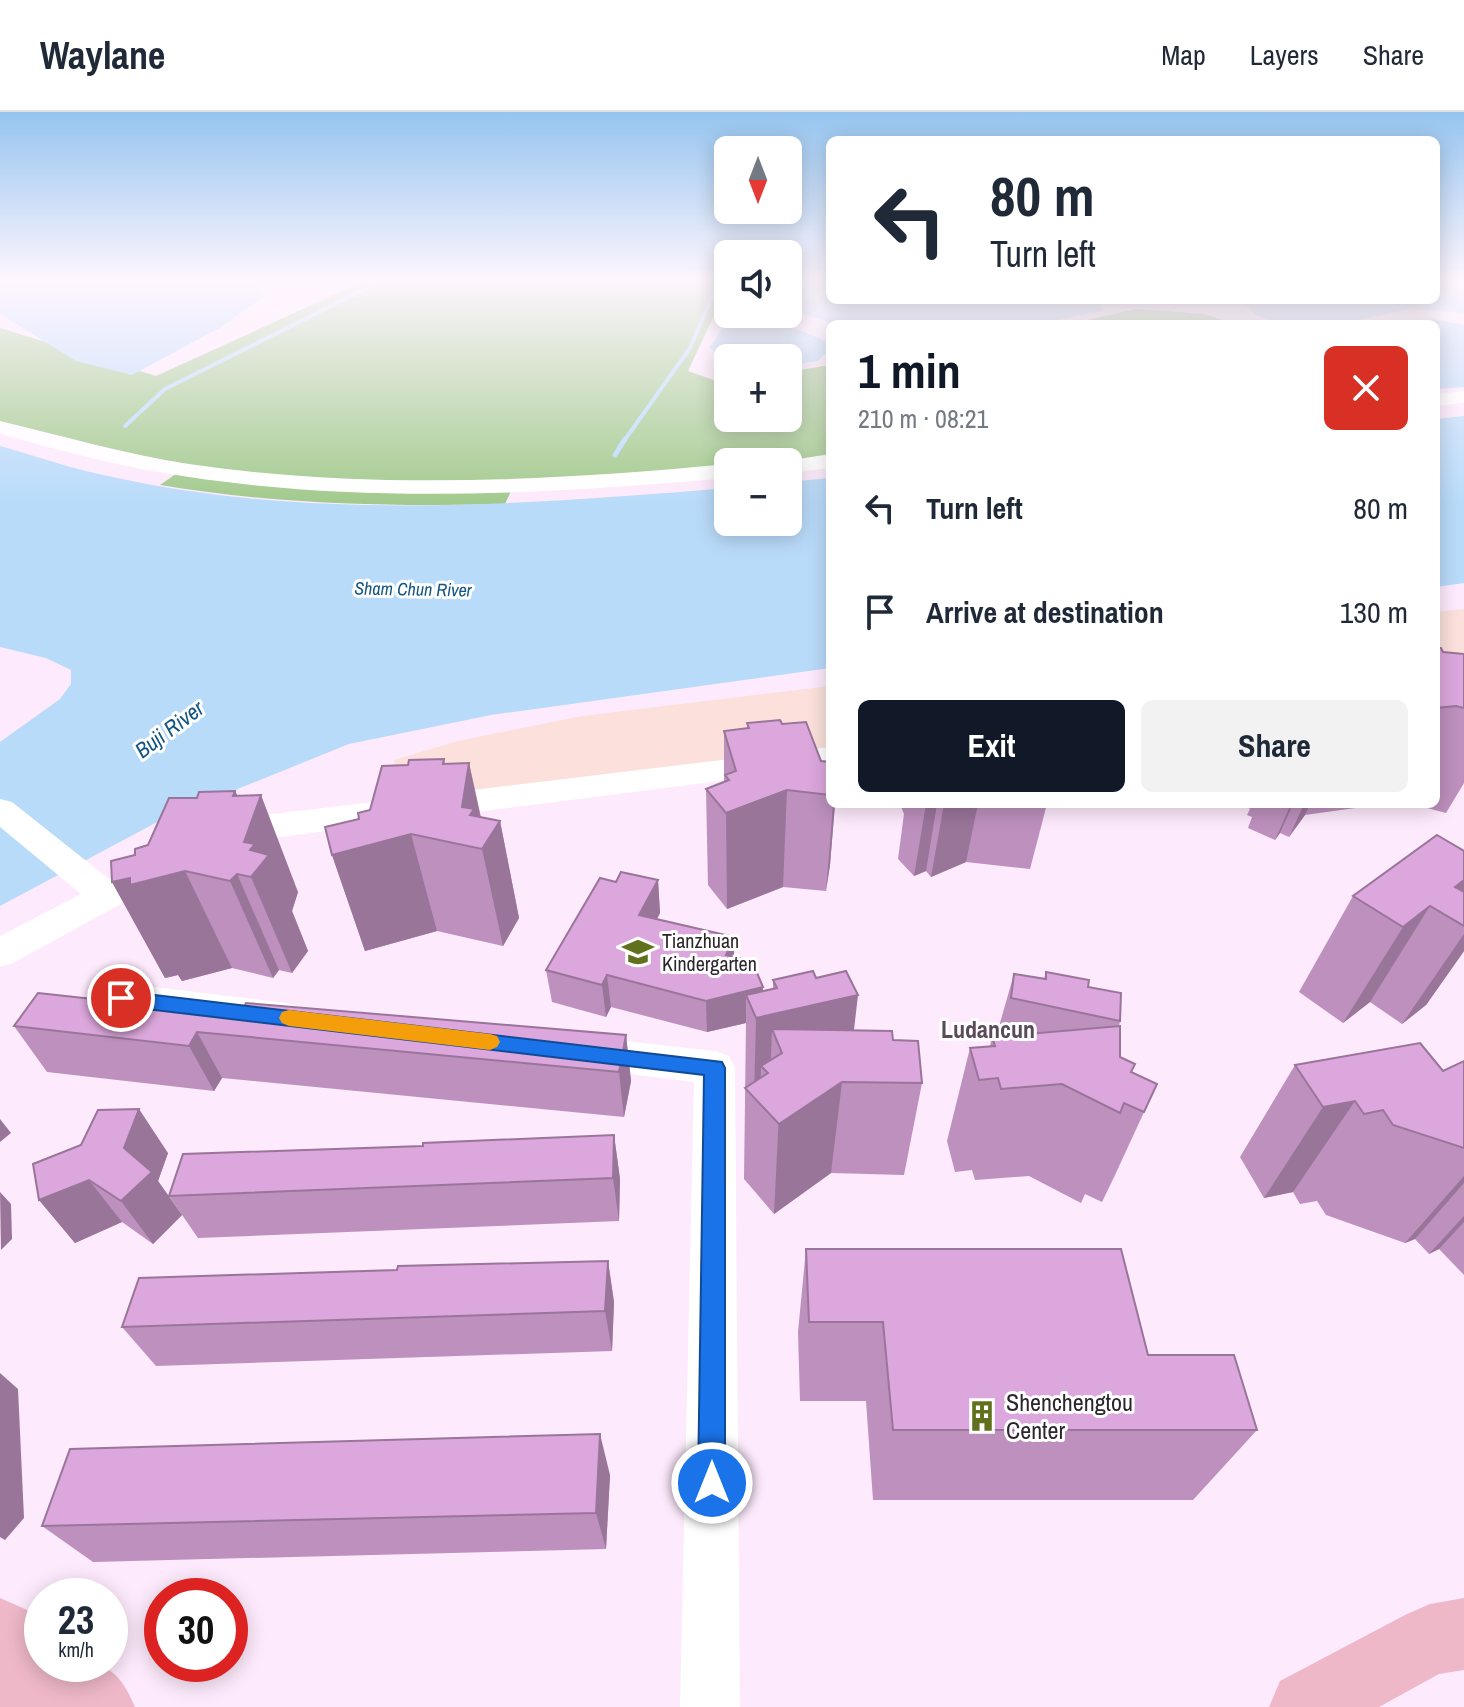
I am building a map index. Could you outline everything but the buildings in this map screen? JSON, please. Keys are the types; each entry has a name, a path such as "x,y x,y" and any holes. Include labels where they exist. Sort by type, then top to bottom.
{"main road":[{"path":"0,1634 98,1707"},
{"path":"1306,1707 1430,1640 1464,1634"},
{"path":"0,1702 6,1707"}],"street":[{"path":"1440,400 1464,397"},
{"path":"0,427 111,456 213,474 332,484 458,488 714,472"},
{"path":"802,464 826,461"},
{"path":"0,953 98,888 197,848 231,830 826,757"},
{"path":"0,810 98,888"},
{"path":"121,998 324,1022"},
{"path":"543,1048 715,1068 710,1707"}],"shaded area":[{"path":"1464,609 1464,674 1440,677 1440,612"},
{"path":"826,686 826,751 403,803 394,760 458,741 582,716"}],"green space":[{"path":"0,353 83,353 156,376 206,353 696,353 688,371 714,380 714,432 802,432 802,370 826,366 826,467 802,464 802,448 714,448 714,476 511,491 505,504 332,503 160,485 177,473 0,431"}],"water":[{"path":"64,353 172,353 132,375 76,361"},
{"path":"802,353 825,353 818,361 802,364"},
{"path":"1440,353 1464,353 1464,387 1440,389"},
{"path":"1464,416 1464,583 1440,586 1440,419"},
{"path":"0,446 87,471 177,489 255,499 333,504 491,504 714,489 714,536 802,536 802,481 826,478 826,669 491,715 349,744 161,820 0,906 0,742 60,699 71,684 71,670 46,658 0,647"}],"waterway":[{"path":"125,426 165,389 236,353"},
{"path":"624,441 686,353"},
{"path":"615,455 625,439"}],"slow traffic":[{"path":"289,1018 490,1042"}],"place":[{"name":"Tianzhuan Kindergarten","path":"638,952"},
{"name":"Shenchengtou Center","path":"982,1416"}],"district":[{"name":"Ludancun","path":"988,1029"}],"route":[{"path":"121,998 715,1068 712,1483"}],"water label":[{"name":"Sham Chun River","path":"413,589"},
{"name":"Buji River","path":"169,729"}]}
